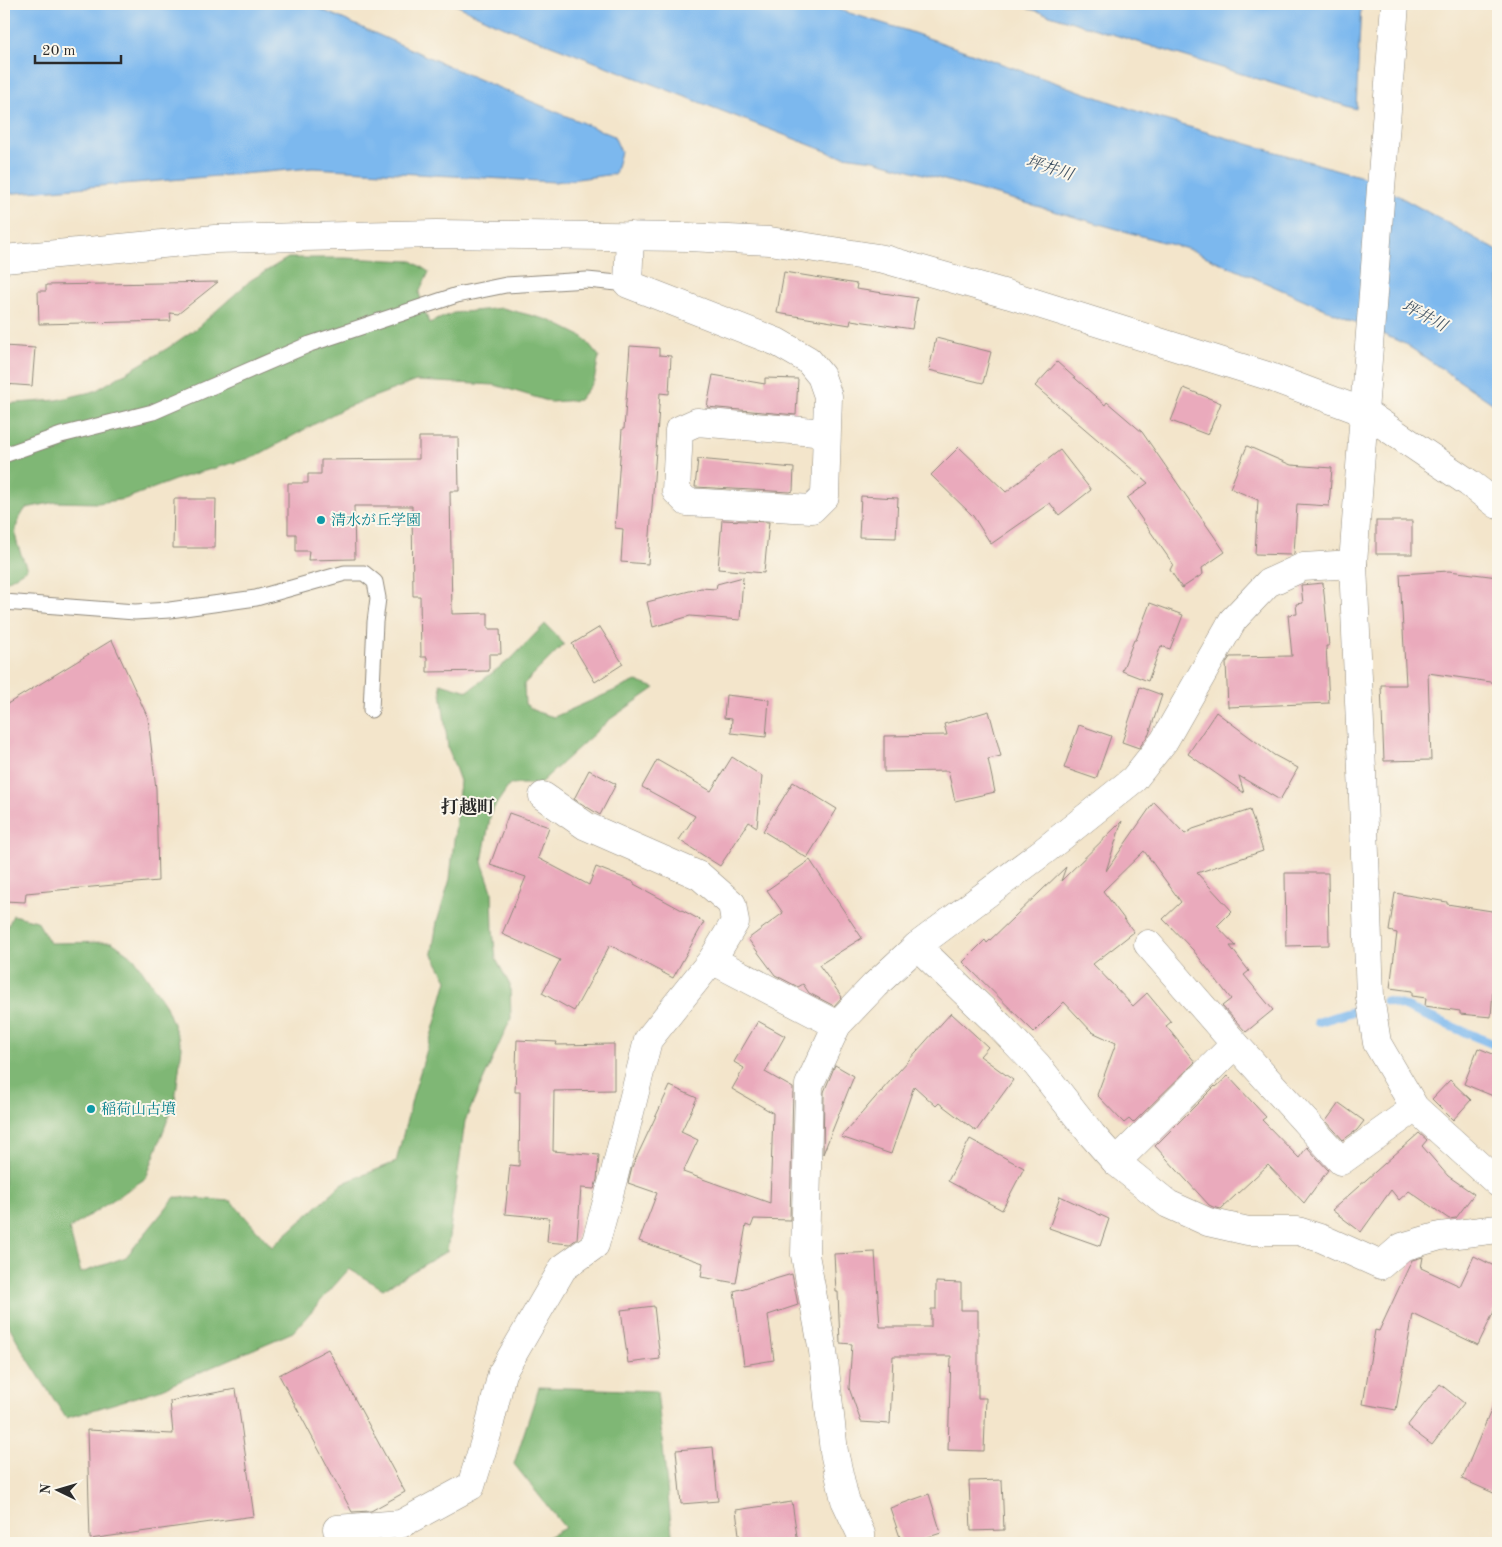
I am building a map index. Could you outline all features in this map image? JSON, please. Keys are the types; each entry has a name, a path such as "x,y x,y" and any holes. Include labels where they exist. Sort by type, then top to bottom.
{"street":[{"path":"1395,4 1353,564 1370,997 1377,1043 1415,1108 1498,1183"},
{"path":"4,259 215,239 436,234 688,237 770,241 884,258 1268,376 1364,412 1469,483 1498,505"},
{"path":"630,236 628,284 777,342 808,360 821,376 828,396 825,496 812,509 687,502 676,491 679,430 697,422 826,433"},
{"path":"861,1543 861,1534 846,1500 834,1452 824,1351 805,1255 809,1085 837,1025 916,946 1044,851 1134,778 1164,741 1233,620 1268,583 1303,567 1353,564"},
{"path":"337,1529 401,1524 470,1486 488,1431 502,1374 563,1268 595,1244 648,1040 712,960 735,922 732,904 700,876 586,826 543,796"},
{"path":"1148,944 1341,1161 1415,1108"},
{"path":"916,946 1037,1064 1092,1135 1116,1162 1168,1204 1208,1222 1248,1231 1298,1231 1323,1239 1381,1265 1402,1247 1440,1236 1498,1229"},
{"path":"712,960 837,1025"},
{"path":"1116,1162 1235,1044"}],"lane":[{"path":"4,455 61,435 153,412 310,344 457,295 515,285 587,280 628,284"},
{"path":"4,602 135,612 170,610 256,598 345,573 364,573 375,582 378,598 371,710"}],"green space":[{"path":"288,258 412,261 429,272 419,293 429,323 454,313 502,308 549,320 583,337 599,356 594,381 579,400 551,402 495,385 416,381 344,408 254,457 180,478 125,499 98,503 56,502 26,508 17,524 16,538 27,569 4,583 4,404 57,400 95,391 168,348 198,327 251,280"},
{"path":"545,624 564,644 524,684 525,704 537,712 554,717 636,681 655,688 609,720 539,784 510,784 491,812 482,862 492,891 496,959 510,985 511,1018 465,1121 447,1251 383,1289 349,1269 293,1332 159,1390 66,1418 26,1356 4,1317 4,935 13,915 37,921 50,943 112,942 134,958 165,1004 182,1047 175,1100 146,1178 69,1229 81,1273 126,1257 175,1197 231,1201 272,1247 343,1183 396,1162 414,1092 447,980 432,953 437,922 450,879 460,781 448,748 440,683 468,691 512,658"},
{"path":"539,1387 657,1391 673,1543 536,1543 565,1528 514,1464"}],"water":[{"path":"4,4 309,4 471,76 614,136 621,152 615,174 555,182 313,168 4,194"},
{"name":"坪井川","path":"454,4 820,4 908,31 1151,116 1366,178 1498,251 1498,407 1405,344 1191,250 874,160 836,155 494,23"},
{"path":"1020,4 1361,4 1356,109 1027,8"}],"building":[{"path":"784,272 857,284 856,289 917,298 912,329 851,320 850,325 777,313"},
{"path":"218,282 178,314 170,313 171,321 39,324 38,291 46,291 46,285"},
{"path":"936,338 991,352 983,383 929,370"},
{"path":"4,346 35,348 32,386 4,384"},
{"path":"630,346 659,348 659,355 671,356 669,394 660,393 648,564 621,562 623,529 615,528"},
{"path":"1057,362 1105,405 1107,402 1142,432 1225,552 1202,568 1203,574 1182,588 1170,570 1173,564 1127,498 1148,483 1035,386"},
{"path":"713,375 765,384 765,378 798,379 796,415 707,407"},
{"path":"1184,388 1221,403 1208,435 1171,421"},
{"name":"清水が丘学園","path":"419,437 458,437 459,491 450,491 452,614 488,613 488,629 500,629 501,654 489,654 489,671 427,672 427,657 421,657 420,596 413,596 412,506 354,506 355,559 308,560 309,551 296,551 296,534 288,534 288,483 308,483 308,474 321,474 321,460 419,459"},
{"path":"1247,446 1291,465 1332,468 1329,506 1297,504 1294,554 1255,554 1258,500 1230,488"},
{"path":"959,447 1006,492 1060,450 1091,490 1059,515 1050,503 991,544 973,516 931,475"},
{"path":"698,459 794,468 793,491 695,487"},
{"path":"861,496 898,498 896,538 859,537"},
{"path":"174,499 216,499 215,548 173,548"},
{"path":"722,520 769,522 764,573 718,569"},
{"path":"1376,521 1412,521 1412,554 1376,554"},
{"path":"1449,571 1498,577 1496,631 1498,631 1498,683 1428,673 1431,760 1384,761 1381,685 1406,685 1400,574"},
{"path":"743,577 740,620 690,616 653,627 647,602 701,588 716,589 717,584"},
{"path":"1323,583 1329,646 1326,646 1329,703 1228,707 1226,663 1230,657 1292,656 1288,615 1297,614 1296,604 1303,603 1301,585"},
{"path":"1150,603 1183,615 1170,649 1161,646 1148,681 1122,671"},
{"path":"600,627 623,664 595,682 572,644"},
{"path":"112,640 148,718 156,789 158,881 26,893 25,902 4,901 4,706"},
{"path":"1140,687 1162,695 1149,734 1139,748 1122,742"},
{"path":"726,695 769,700 766,737 731,733 732,719 724,718"},
{"path":"989,711 1001,756 988,759 995,792 955,801 948,771 884,772 884,736 947,735 944,724"},
{"path":"1216,712 1274,755 1298,768 1280,800 1239,776 1244,793 1188,754"},
{"path":"1079,725 1111,736 1096,779 1064,768"},
{"path":"732,757 762,776 757,827 749,822 720,866 679,840 695,816 642,787 657,760 711,791"},
{"path":"589,770 616,784 600,815 574,799"},
{"path":"793,782 837,809 807,858 763,831"},
{"path":"1154,802 1185,834 1193,829 1250,810 1263,851 1197,873 1232,911 1217,926 1236,946 1230,946 1249,971 1244,975 1273,1010 1246,1032 1222,1006 1231,999 1193,950 1163,919 1181,902 1144,851 1103,891 1134,932 1093,964 1133,1006 1147,993 1171,1022 1166,1026 1195,1062 1133,1123 1129,1119 1124,1123 1097,1095 1116,1043 1092,1032 1064,1002 1034,1032 963,962 985,940 987,943 1066,867 1061,881 1122,821 1106,871"},
{"path":"509,813 549,827 538,858 589,885 596,867 634,882 634,884 704,922 673,978 610,945 574,1011 542,993 560,960 502,934 526,877 490,865"},
{"path":"810,860 862,938 819,965 842,997 834,1006 809,993 803,984 798,987 775,975 748,939 783,913 767,890"},
{"path":"1285,873 1328,873 1329,945 1286,946"},
{"path":"1395,893 1498,912 1498,950 1496,950 1491,1017 1460,1014 1460,1011 1425,1006 1426,998 1412,996 1412,991 1390,988 1397,933 1389,931"},
{"path":"951,1013 988,1047 980,1056 1013,1080 976,1131 939,1103 936,1106 914,1086 891,1154 841,1137 881,1091 883,1093 882,1090"},
{"path":"758,1021 785,1036 765,1072 793,1088 790,1220 754,1219 751,1227 746,1225 736,1283 701,1277 703,1263 639,1241 657,1193 628,1183 632,1167 670,1086 697,1098 681,1132 698,1140 683,1172 770,1203 773,1113 732,1089 744,1068 734,1062"},
{"path":"517,1040 557,1042 556,1045 614,1044 614,1090 554,1091 553,1151 599,1155 597,1180 594,1189 581,1188 577,1239 570,1244 547,1242 549,1218 505,1214 510,1165 519,1166 520,1092 515,1092"},
{"path":"1478,1048 1498,1056 1498,1098 1464,1084"},
{"path":"835,1065 854,1076 823,1154 824,1092"},
{"path":"1228,1076 1266,1117 1262,1120 1299,1158 1307,1147 1328,1170 1304,1203 1268,1165 1221,1209 1213,1207 1209,1205 1155,1146 1215,1086"},
{"path":"1450,1080 1471,1100 1453,1120 1432,1099"},
{"path":"1339,1103 1364,1121 1357,1130 1343,1140 1326,1121"},
{"path":"1419,1133 1427,1140 1422,1146 1448,1176 1474,1194 1456,1218 1449,1219 1409,1191 1399,1200 1391,1190 1361,1232 1332,1210"},
{"path":"970,1139 1024,1168 1002,1210 948,1181"},
{"path":"1060,1196 1109,1219 1100,1246 1049,1228"},
{"path":"875,1252 880,1327 931,1327 931,1309 936,1309 936,1282 961,1283 961,1310 978,1310 978,1398 986,1398 984,1451 948,1450 951,1356 893,1356 890,1424 861,1422 849,1388 852,1344 840,1343 834,1254"},
{"path":"1474,1256 1498,1268 1498,1303 1478,1345 1413,1314 1396,1410 1363,1404 1375,1330 1379,1331 1412,1260 1423,1257 1421,1268 1460,1286"},
{"path":"792,1274 798,1305 768,1315 774,1360 744,1365 734,1291"},
{"path":"654,1306 660,1359 628,1363 621,1310"},
{"path":"328,1349 405,1492 371,1511 352,1512 279,1375"},
{"path":"1440,1384 1464,1403 1432,1445 1407,1426"},
{"path":"236,1389 254,1516 90,1539 87,1430 173,1434 170,1401"},
{"path":"1498,1394 1498,1495 1462,1479"},
{"path":"713,1447 718,1501 681,1504 676,1450"},
{"path":"1002,1480 1004,1530 971,1531 969,1481"},
{"path":"929,1494 941,1533 910,1543 902,1543 890,1508"},
{"path":"792,1502 798,1543 740,1543 736,1510"}],"waterway":[{"path":"1386,1001 1403,1006 1498,1046"},
{"path":"1318,1022 1358,1010"}],"place":[{"name":"清水が丘学園","path":"321,520"},
{"name":"稲荷山古墳","path":"91,1109"}],"district":[{"name":"打越町","path":"468,807"}]}
